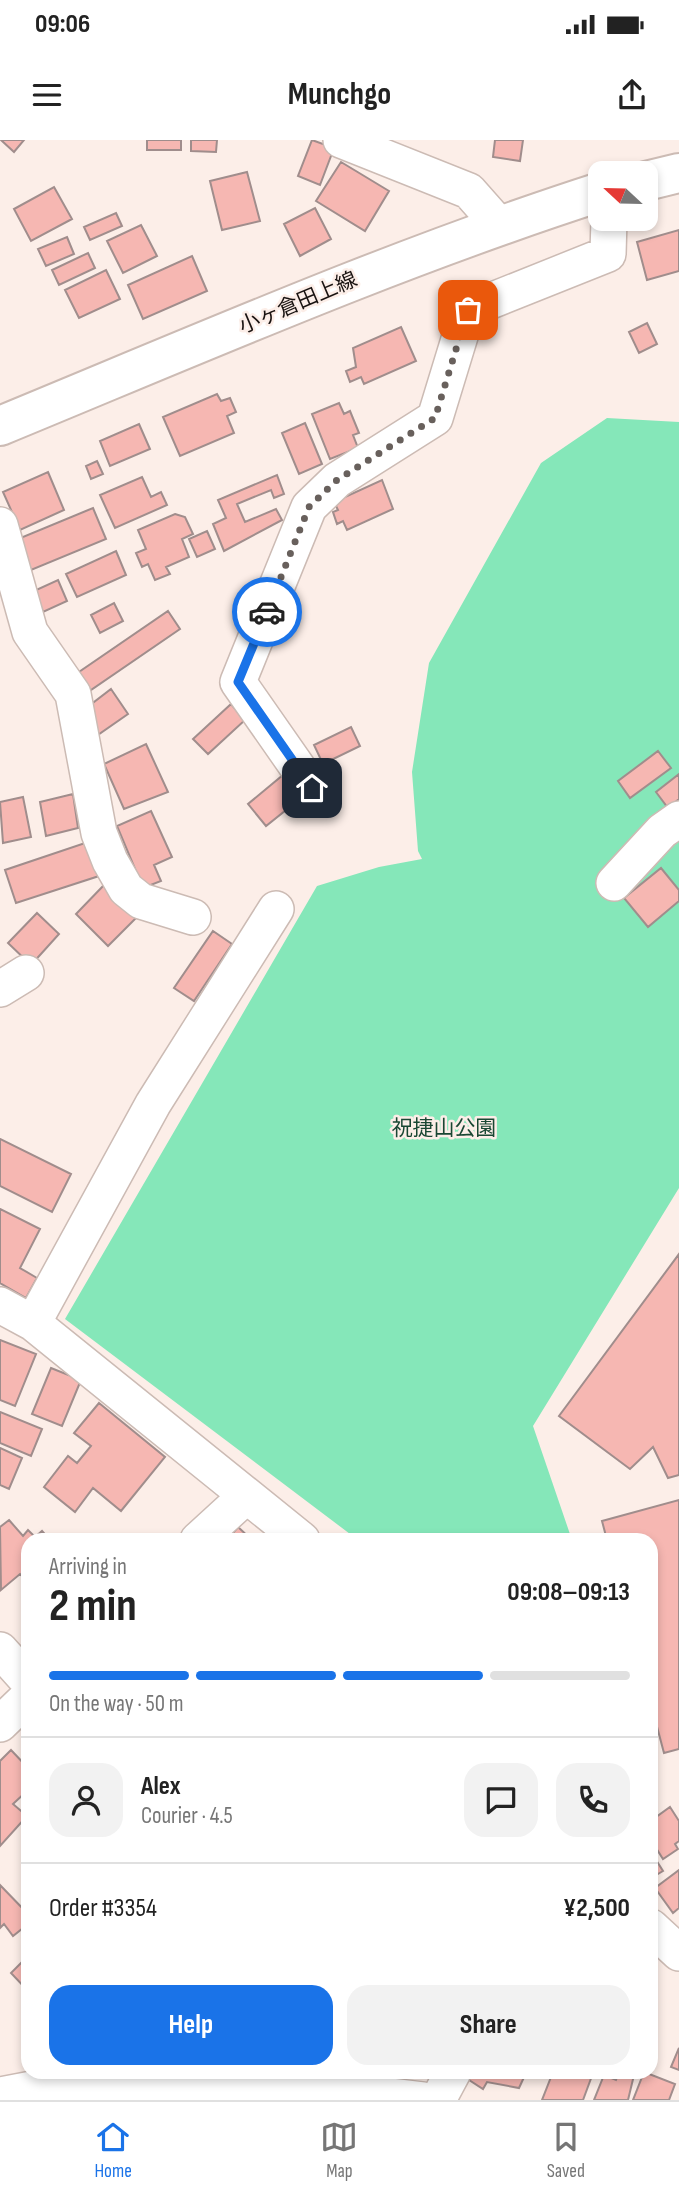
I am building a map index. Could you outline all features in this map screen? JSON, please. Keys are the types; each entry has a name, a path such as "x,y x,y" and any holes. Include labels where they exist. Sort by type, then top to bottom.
{"main road":[{"path":"658,178 679,173"},
{"name":"小ヶ倉田上線","path":"0,426 364,275 499,225 588,196"}],"street":[{"path":"341,140 469,191 499,225"},
{"path":"312,788 238,682 309,507 337,480 435,418 468,310 608,254 609,231"},
{"path":"0,525 30,632 73,694 99,833 110,861 126,889 141,901 194,917"},
{"path":"614,883 662,831 679,818"},
{"path":"33,1323 153,1104 276,909"},
{"path":"0,1305 33,1323 293,1533"},
{"path":"206,1533 245,1497"},
{"path":"0,1650 21,1673"},
{"path":"0,1724 21,1704"},
{"path":"658,1934 679,1953"},
{"path":"0,2095 58,2084 136,2094 194,2079"},
{"path":"212,2079 306,2086 423,2100"},
{"path":"438,2100 449,2079"}],"green space":[{"name":"祝捷山公園","path":"607,418 679,422 679,1188 533,1426 570,1533 349,1533 65,1319 317,886 379,867 422,859 418,851 412,772 429,663 541,463"}],"building":[{"path":"1,140 24,140 14,152"},
{"path":"147,140 181,140 181,150 147,150"},
{"path":"191,140 217,140 216,152 191,151"},
{"path":"312,140 334,148 320,185 298,176"},
{"path":"495,140 523,140 520,161 493,157"},
{"path":"341,162 389,191 365,231 316,201"},
{"path":"247,172 260,221 222,230 210,181"},
{"path":"54,187 72,219 31,241 14,209"},
{"path":"315,208 331,239 300,256 284,224"},
{"path":"116,213 122,226 90,240 84,227"},
{"path":"141,225 157,256 123,273 107,241"},
{"path":"679,230 679,271 647,280 637,242"},
{"path":"67,237 74,254 46,266 38,249"},
{"path":"88,253 95,268 59,285 52,270"},
{"path":"192,256 207,291 143,319 128,285"},
{"path":"106,270 120,299 79,318 65,290"},
{"path":"647,323 657,344 639,353 629,332"},
{"path":"401,327 416,361 364,384 361,377 350,382 346,371 356,367 353,348"},
{"path":"217,394 221,401 230,398 236,412 227,416 234,433 180,456 163,417"},
{"path":"339,403 344,414 350,411 359,433 353,435 358,448 330,459 312,414"},
{"path":"305,423 322,464 299,474 282,433"},
{"path":"139,424 150,449 110,466 100,441"},
{"path":"97,461 103,474 91,479 86,466"},
{"path":"48,472 64,510 20,530 3,492"},
{"path":"277,475 284,494 274,498 271,490 237,504 245,522 276,509 282,520 224,551 213,524 226,518 218,500"},
{"path":"142,477 151,497 161,492 167,505 115,528 100,495"},
{"path":"382,480 393,509 347,530 343,521 337,524 333,512 338,510 334,502"},
{"path":"93,508 106,539 31,570 18,539"},
{"path":"175,514 185,517 193,534 182,539 189,557 166,567 170,574 155,580 148,564 142,567 136,553 146,549 138,530"},
{"path":"207,531 215,549 197,557 189,539"},
{"path":"116,551 126,575 77,597 66,574"},
{"path":"58,580 67,601 43,612 34,591"},
{"path":"114,603 123,621 100,633 91,615"},
{"path":"168,611 180,629 88,692 76,674"},
{"path":"111,689 128,714 92,739 85,709"},
{"path":"231,704 245,720 208,754 193,739"},
{"path":"351,727 360,746 323,764 314,745"},
{"path":"146,744 168,792 124,809 104,764"},
{"path":"658,751 671,768 630,798 618,781"},
{"path":"679,774 679,799 668,808 656,792"},
{"path":"283,775 301,798 266,826 248,804"},
{"path":"73,794 78,828 46,836 40,802"},
{"path":"23,797 31,837 3,843 0,802"},
{"path":"151,811 172,857 154,865 161,881 143,888 117,826"},
{"path":"88,842 99,876 16,903 5,870"},
{"path":"661,868 679,890 679,901 648,927 624,898"},
{"path":"105,884 138,916 108,946 76,914"},
{"path":"37,913 59,934 31,965 8,943"},
{"path":"213,931 232,944 194,1001 174,988"},
{"path":"0,1139 71,1174 52,1212 0,1186"},
{"path":"0,1209 40,1229 20,1268 37,1278 26,1298 0,1283"},
{"path":"679,1254 679,1475 668,1478 653,1447 630,1469 559,1416"},
{"path":"0,1340 36,1354 15,1406 0,1400"},
{"path":"51,1368 81,1380 62,1426 32,1414"},
{"path":"99,1403 165,1457 121,1511 93,1488 75,1512 44,1487 68,1456 77,1463 91,1446 74,1433"},
{"path":"0,1412 42,1429 31,1456 0,1443"},
{"path":"0,1448 22,1458 9,1489 0,1485"},
{"path":"679,1500 679,1749 664,1753 658,1730 658,1533 605,1533 602,1521"},
{"path":"9,1520 21,1534 21,1575 1,1590 0,1527"},
{"path":"238,1527 244,1533 233,1533"},
{"path":"11,1750 21,1761 21,1797 13,1804 21,1811 21,1823 0,1846 0,1761"},
{"path":"670,1807 679,1821 679,1841 675,1844 678,1849 663,1859 658,1851 658,1816"},
{"path":"679,1870 679,1908 673,1913 658,1892 658,1886"},
{"path":"0,1885 21,1907 21,1930 13,1936 4,1924 0,1928"},
{"path":"21,1963 21,1984 11,1973"},
{"path":"679,2048 679,2070 671,2067"},
{"path":"658,2077 675,2084 669,2100 633,2100 641,2079"},
{"path":"468,2079 523,2079 519,2088 487,2082 483,2089"},
{"path":"550,2079 591,2079 583,2100 542,2100"},
{"path":"602,2079 633,2079 628,2100 594,2100"}],"way so far":[{"path":"267,612 309,507 337,480 435,418 468,310"}],"route":[{"path":"267,612 238,682 312,788"}]}
